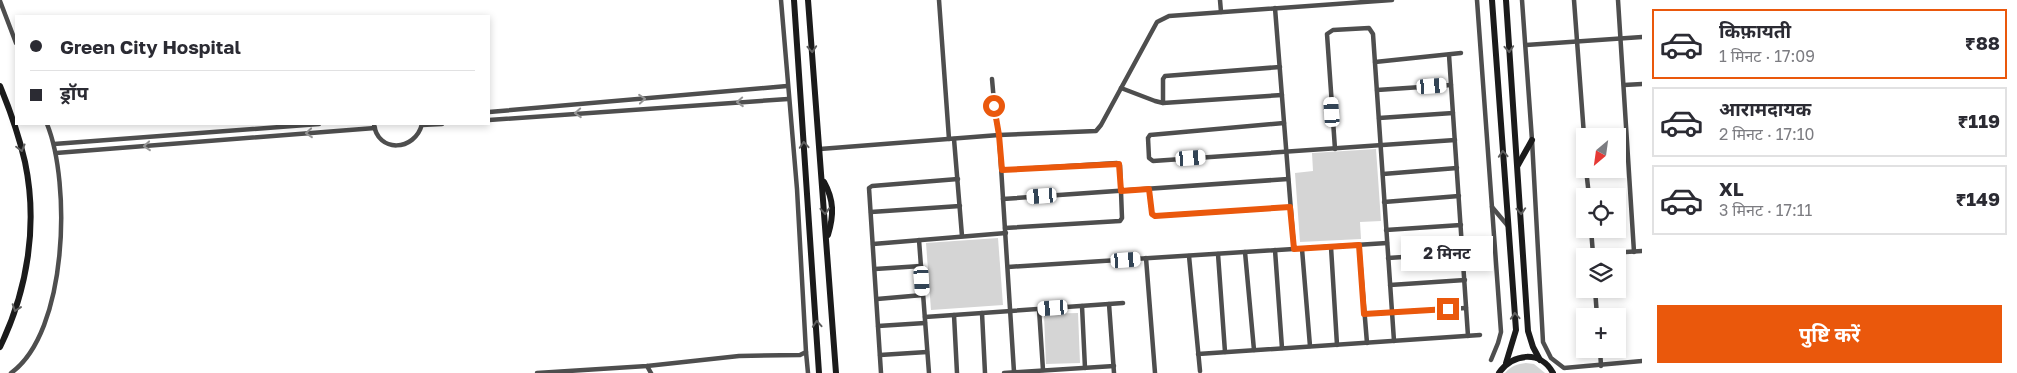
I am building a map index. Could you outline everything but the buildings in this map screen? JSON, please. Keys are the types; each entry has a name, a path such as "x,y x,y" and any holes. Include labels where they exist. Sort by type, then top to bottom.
{"street":[{"path":"782,0 788,99 797,189 808,373"},
{"path":"794,0 820,373"},
{"path":"808,0 836,373"},
{"path":"939,0 952,139 958,179 962,236"},
{"path":"1220,0 1222,12"},
{"path":"820,149 999,135 1096,130 1101,125 1157,22 1162,19 1169,16 1392,0"},
{"path":"1477,0 1501,332 1491,360"},
{"path":"1492,0 1516,330 1506,364 1499,373"},
{"path":"1506,0 1528,331 1540,360 1552,372 1560,373"},
{"path":"1522,0 1532,140 1542,339 1551,358 1562,368 1642,361"},
{"path":"1574,0 1583,128"},
{"path":"1618,0 1634,252"},
{"path":"0,1 15,40"},
{"path":"1275,8 1294,249"},
{"path":"1335,149 1327,34 1333,30 1370,28 1375,62 1394,341"},
{"path":"1526,45 1642,37"},
{"path":"1375,62 1461,54"},
{"path":"1449,55 1468,336"},
{"path":"1163,103 1162,79 1165,76 1280,67"},
{"path":"992,79 994,112 999,135 1002,170 1014,372"},
{"path":"1624,85 1642,84"},
{"path":"1377,90 1451,85"},
{"path":"0,86 17,132 25,162 30,196 29,253 25,276 9,328 0,347"},
{"path":"490,112 787,86"},
{"path":"1121,88 1163,103 1282,96"},
{"path":"490,120 788,99"},
{"path":"1378,118 1453,113"},
{"path":"1284,123 1150,135 1148,138 1151,160 1455,140"},
{"path":"11,373 21,366 38,340 54,288 59,256 61,220 56,154 48,125"},
{"path":"54,144 306,125"},
{"path":"56,154 374,126 378,136 384,141 399,146 407,144 414,139 422,125"},
{"path":"1518,165 1532,140"},
{"path":"873,244 1120,220 1122,218 1120,165 1117,163 1002,170"},
{"path":"1382,174 1457,168"},
{"path":"881,373 870,186 958,179"},
{"path":"1004,198 1288,179"},
{"path":"1149,189 1152,214 1155,216 1290,207"},
{"path":"1384,202 1459,196"},
{"path":"871,212 960,206"},
{"path":"1492,206 1508,227"},
{"path":"1386,230 1461,225"},
{"path":"1592,238 1593,254 1642,251"},
{"path":"919,240 929,373"},
{"path":"1008,267 1387,243"},
{"path":"1359,245 1366,343"},
{"path":"1331,247 1338,345"},
{"path":"1302,249 1310,346"},
{"path":"1274,250 1282,348"},
{"path":"1245,252 1254,350"},
{"path":"1388,258 1463,253"},
{"path":"1218,254 1225,352"},
{"path":"1189,256 1200,371"},
{"path":"1146,258 1155,373"},
{"path":"874,269 921,266"},
{"path":"1390,285 1464,280"},
{"path":"876,299 923,295"},
{"path":"878,326 954,315 1123,303"},
{"path":"1109,304 1114,373"},
{"path":"1082,306 1085,368"},
{"path":"1364,314 1466,308"},
{"path":"1038,309 1043,370"},
{"path":"982,313 985,373"},
{"path":"954,315 957,373"},
{"path":"1198,354 1480,335"},
{"path":"537,373 647,366 739,356 800,354 806,352"},
{"path":"880,355 927,352"},
{"path":"1506,364 1517,358 1528,356 1540,360"},
{"path":"1601,358 1601,366"},
{"path":"647,366 651,373"},
{"path":"1004,373 1114,366"}],"shaded area":[{"path":"1376,149 1381,221 1360,222 1361,239 1300,242 1295,173 1313,171 1312,153"},
{"path":"998,238 1003,305 931,310 926,243"},
{"path":"1078,313 1080,363 1046,364 1044,314"},
{"path":"1526,363 1534,364 1545,373 1505,373 1514,366"}],"route":[{"path":"994,106 1002,170 1117,163 1120,165 1121,191 1149,189 1153,216 1290,207 1294,249 1359,245 1364,314 1448,309"}]}
